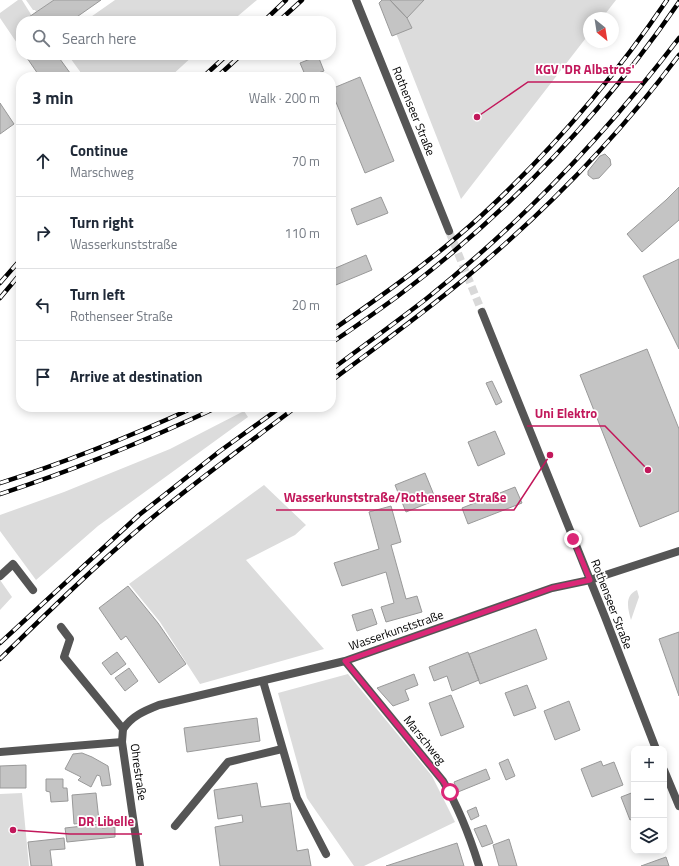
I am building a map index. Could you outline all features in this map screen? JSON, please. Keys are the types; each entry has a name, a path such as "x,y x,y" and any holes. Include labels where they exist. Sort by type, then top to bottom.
{"street":[{"name":"Rothenseer Straße","path":"356,0 449,231"},
{"name":"Rothenseer Straße","path":"482,312 655,746"},
{"name":"Wasserkunststraße","path":"123,729 135,716 159,706 345,661 552,588 590,580 679,551"},
{"path":"0,576 13,564 33,590"},
{"path":"61,627 70,639 64,657 123,729"},
{"name":"Marschweg","path":"345,661 443,781 450,792 465,825 480,866"},
{"path":"263,681 297,798 326,854"},
{"name":"Ohrestraße","path":"123,729 122,742 140,866"},
{"path":"0,752 122,742"},
{"path":"175,826 228,762 282,749"},
{"path":"667,777 679,806"}],"shaded area":[{"path":"18,0 22,0 32,16 16,16 16,42 0,18 0,13"},
{"path":"26,0 54,0 36,12"},
{"path":"115,0 257,0 238,16 92,16"},
{"path":"383,0 616,0 607,12 583,12 583,42 461,199"},
{"path":"72,60 189,60 175,72 80,72"},
{"path":"242,412 245,412 248,417 98,526 36,580 0,531 0,515 64,492 170,449"},
{"path":"264,485 306,525 295,535 246,560 324,649 200,684 160,622 129,584"},
{"path":"0,580 12,597 0,610"},
{"path":"637,590 639,597 631,620 628,603 630,596"},
{"path":"348,674 432,776 455,822 364,866 354,866 307,798 278,693"},
{"path":"22,793 29,866 0,866 0,794"}],"building":[{"path":"54,0 101,0 78,16 30,16"},
{"path":"382,0 390,0 407,18 412,28 392,36 379,3"},
{"path":"390,0 424,0 407,18"},
{"path":"28,60 61,60 69,72 37,72"},
{"path":"308,60 320,60 324,71 304,72 300,63"},
{"path":"360,77 394,161 365,173 336,102 336,87"},
{"path":"0,103 14,124 0,134"},
{"path":"605,154 610,159 611,165 599,178 593,179 588,175 588,171 600,156"},
{"path":"679,187 679,220 642,252 627,234"},
{"path":"381,197 388,213 357,225 351,209"},
{"path":"366,255 372,270 336,285 336,268"},
{"path":"679,259 679,349 643,276"},
{"path":"647,349 679,429 679,511 640,527 580,375"},
{"path":"492,381 502,402 496,405 486,383"},
{"path":"495,431 505,454 478,466 468,442"},
{"path":"425,473 436,500 406,512 395,485"},
{"path":"515,487 522,503 468,524 462,508"},
{"path":"391,506 401,542 391,545 406,599 417,596 422,612 386,622 381,607 394,603 386,572 342,586 334,563 379,549 369,512"},
{"path":"128,586 158,623 186,664 159,683 126,636 121,640 99,608"},
{"path":"372,609 377,624 357,631 352,615"},
{"path":"536,629 547,659 480,684 469,654"},
{"path":"679,632 679,696 659,639"},
{"path":"117,652 126,664 111,675 102,663"},
{"path":"468,652 479,680 452,691 447,676 434,681 429,667"},
{"path":"129,668 138,681 125,691 115,678"},
{"path":"414,674 418,685 405,690 409,700 393,706 377,688"},
{"path":"527,685 536,708 514,716 505,693"},
{"path":"451,695 464,727 441,736 429,703"},
{"path":"569,701 580,730 555,740 544,711"},
{"path":"257,718 260,741 187,752 184,728"},
{"path":"82,753 108,766 111,785 102,786 100,776 97,775 91,787 78,780 81,777 65,769 73,754"},
{"path":"508,759 515,776 506,780 499,763"},
{"path":"601,761 603,766 614,762 623,785 592,797 581,769"},
{"path":"26,765 26,788 0,788 0,766"},
{"path":"486,769 490,779 458,792 454,782"},
{"path":"46,779 63,779 63,788 67,788 68,801 51,802 50,792 46,791"},
{"path":"257,783 261,807 290,803 297,851 308,849 311,866 220,866 215,827 243,822 242,815 218,819 214,790"},
{"path":"96,793 99,821 74,824 72,795"},
{"path":"631,793 630,820 621,797"},
{"path":"476,807 479,816 471,820 467,811"},
{"path":"101,824 102,828 115,827 115,837 67,842 65,828"},
{"path":"486,825 493,843 482,847 474,829"},
{"path":"64,838 65,849 50,850 52,866 31,866 28,842"},
{"path":"509,839 517,866 499,866 493,845"},
{"path":"457,843 464,866 386,866"},
{"path":"666,857 669,866 641,866"}],"tunnel":[{"path":"449,231 482,312"}],"railway":[{"path":"269,16 286,0"},
{"path":"284,16 302,0"},
{"path":"336,327 427,261 464,231 508,191 580,113 625,58 667,0"},
{"path":"336,340 398,296 438,264 515,196 585,123 618,84 679,2"},
{"path":"336,366 426,299 461,270 528,209 622,109 679,38"},
{"path":"336,377 447,293 522,229 605,145 679,55"},
{"path":"208,72 222,60"},
{"path":"222,72 236,60"},
{"path":"0,283 16,265"},
{"path":"0,298 16,279"},
{"path":"0,483 99,448 184,412"},
{"path":"0,494 56,475 110,454 207,412"},
{"path":"0,643 139,515 220,451 274,412"},
{"path":"0,659 54,606 128,538 202,478 289,412"}],"place":[{"name":"KGV 'DR Albatros'","path":"477,117"},
{"name":"Wasserkunststraße/Rothenseer Straße","path":"550,455"},
{"name":"Uni Elektro","path":"648,470"},
{"name":"DR Libelle","path":"13,830"}],"route":[{"path":"450,792 443,781 345,661 552,588 590,580 573,539"}]}
